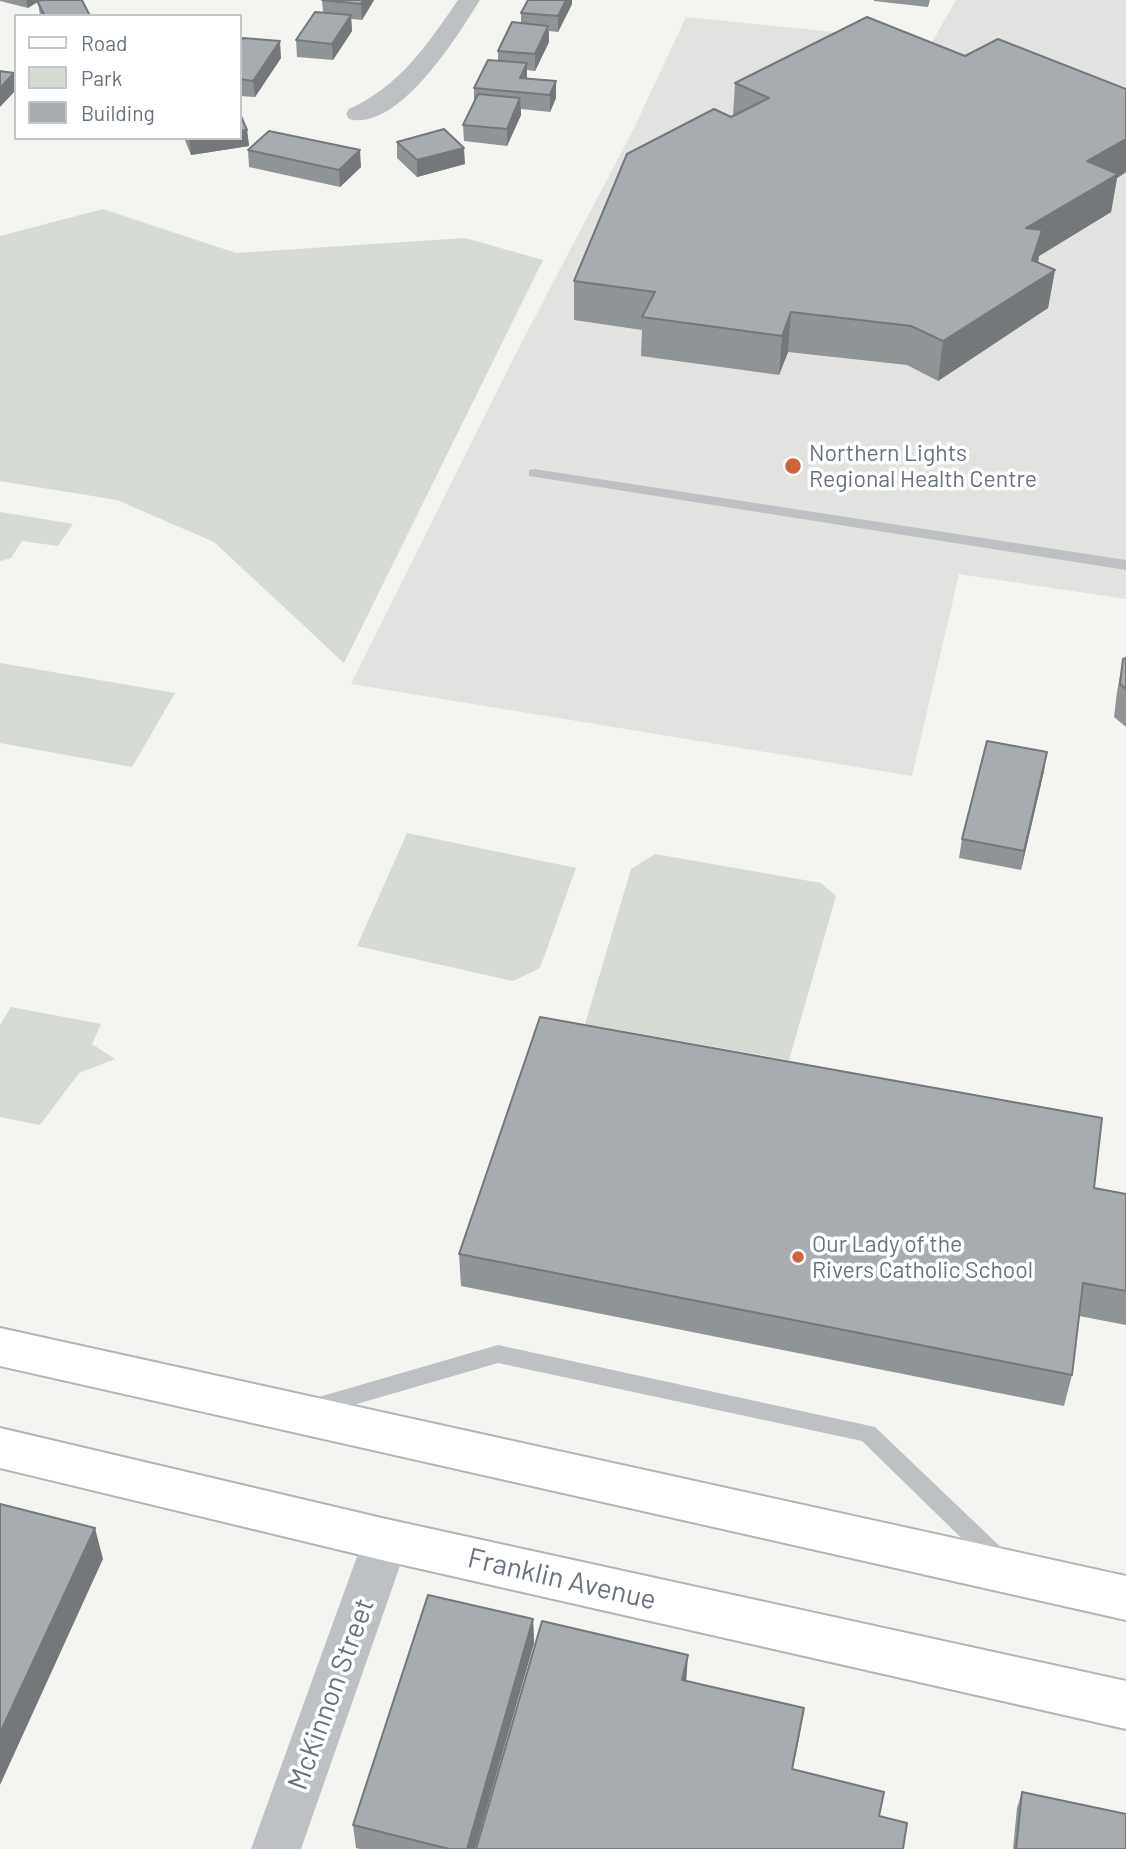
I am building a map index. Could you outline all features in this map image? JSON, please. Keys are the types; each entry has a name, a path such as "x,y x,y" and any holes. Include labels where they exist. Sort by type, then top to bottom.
{"main road":[{"path":"0,1348 1126,1598"},
{"name":"Franklin Avenue","path":"0,1448 386,1540 1126,1705"}],"street":[{"path":"358,114 378,107 421,72 469,0"},
{"name":"McKinnon Street","path":"276,1849 386,1540"}],"lane":[{"path":"534,473 1126,565"},
{"path":"291,1414 498,1354 868,1433 1012,1574"}],"shaded area":[{"name":"Northern Lights Regional Health Centre","path":"956,0 1126,0 1126,599 959,574 912,776 351,684 514,357 634,128 686,17 932,42"}],"green space":[{"path":"103,209 236,253 465,238 543,260 344,663 214,542 117,500 0,481 0,236"},
{"path":"0,512 73,524 58,546 22,541 11,558 0,561"},
{"path":"0,663 175,693 132,767 0,743"},
{"path":"407,833 576,868 540,968 513,981 357,946"},
{"path":"655,854 821,883 836,896 789,1060 585,1024 631,869"},
{"path":"11,1007 101,1024 92,1044 115,1059 79,1073 40,1125 0,1117 0,1025"}],"building":[{"path":"82,0 89,14 44,14 37,1"},
{"path":"322,0 363,0 361,4"},
{"path":"528,0 566,0 558,16 521,13"},
{"path":"315,12 351,15 332,44 296,40"},
{"name":"Northern Lights Regional Health Centre","path":"867,17 965,56 998,39 1126,89 1126,139 1087,161 1118,174 1026,228 1042,230 1032,260 1055,270 943,341 911,326 791,312 782,336 642,317 655,292 574,281 627,154 714,109 731,117 769,98 735,83"},
{"path":"512,22 548,26 535,54 498,51"},
{"path":"242,39 280,41 253,81 242,79"},
{"path":"488,60 527,63 520,78 556,81 550,95 474,88"},
{"path":"0,71 14,73 0,88"},
{"path":"478,94 520,98 507,129 463,125"},
{"path":"444,129 464,148 417,160 397,142"},
{"path":"269,131 360,150 339,170 248,150"},
{"path":"1126,658 1126,689 1120,684 1123,659"},
{"path":"987,741 1047,752 1024,851 962,839"},
{"name":"Our Lady of the Rivers Catholic School","path":"540,1017 1102,1118 1094,1188 1126,1194 1126,1291 1083,1283 1072,1375 459,1254"},
{"path":"0,1504 95,1528 0,1733"},
{"path":"428,1595 533,1619 467,1849 449,1849 353,1825"},
{"path":"542,1621 688,1655 682,1680 804,1708 792,1769 884,1792 879,1816 907,1823 903,1849 476,1849"},
{"path":"1022,1792 1126,1814 1126,1849 1016,1849"}],"place":[{"name":"Northern Lights Regional Health Centre","path":"793,466"},
{"name":"Our Lady of the Rivers Catholic School","path":"798,1257"}]}
